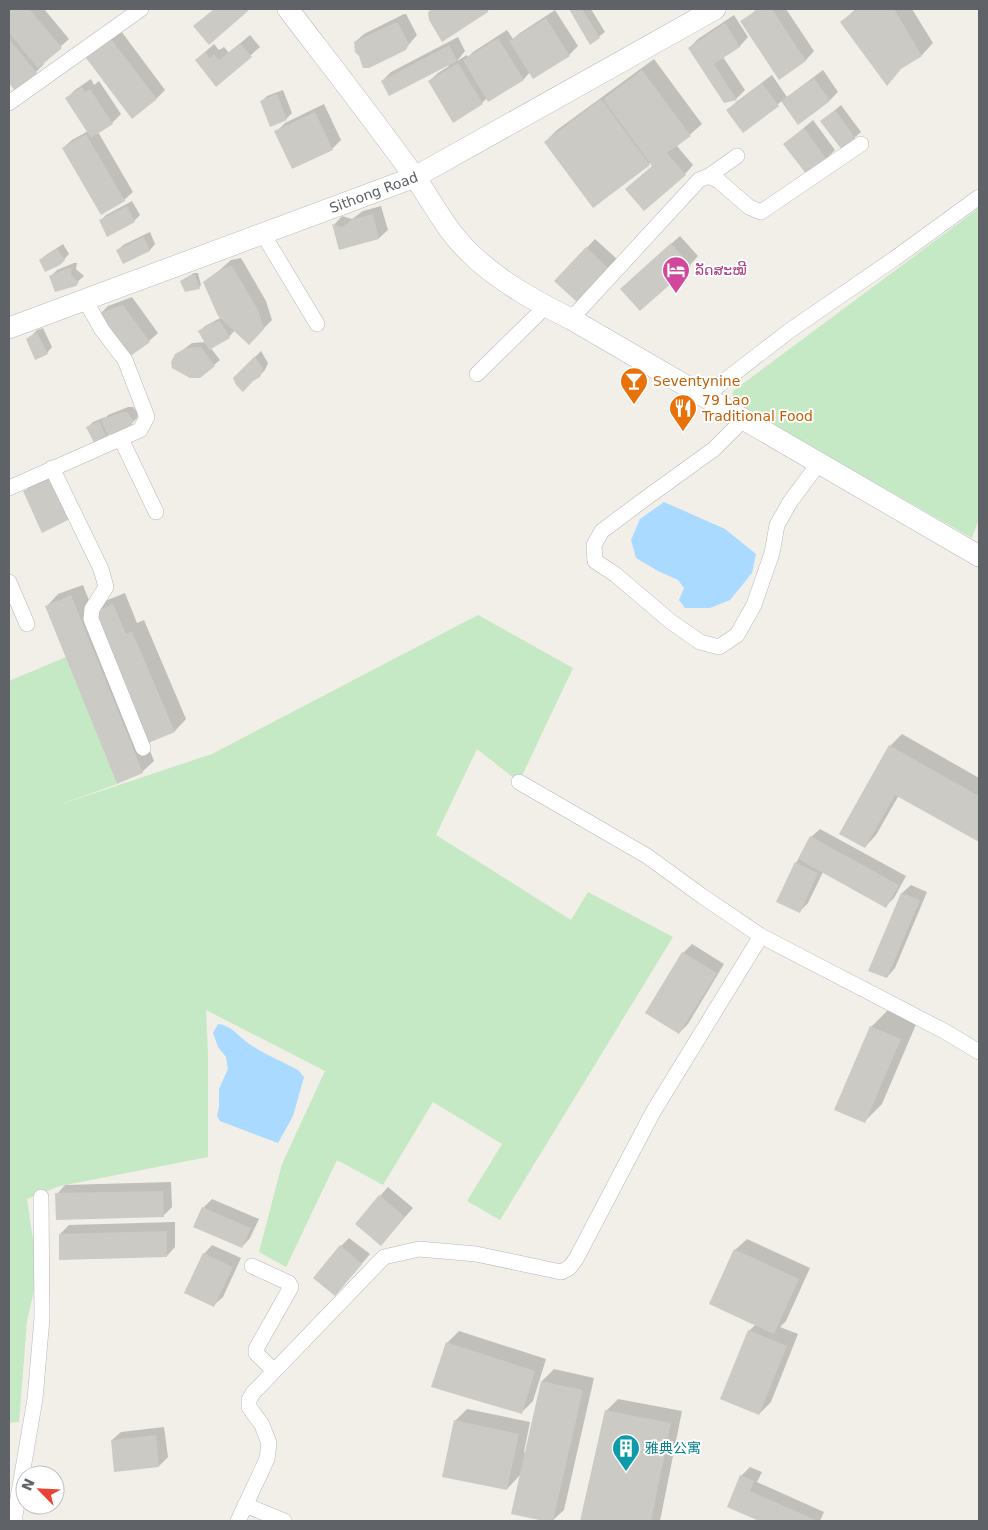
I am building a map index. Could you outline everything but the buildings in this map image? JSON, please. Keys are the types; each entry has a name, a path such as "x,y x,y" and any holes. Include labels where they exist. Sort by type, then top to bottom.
{"street":[{"path":"9,103 141,9"},
{"path":"288,9 415,178 447,228 473,256 500,277 546,306 571,318 979,556"},
{"name":"Sithong Road","path":"9,328 415,178 715,9"},
{"path":"709,176 720,181 749,207 760,212 861,144"},
{"path":"571,318 699,180 709,176 738,156"},
{"path":"705,396 789,331 894,259 979,196"},
{"path":"263,234 317,324"},
{"path":"9,488 140,430 147,417 126,360 102,330 85,300"},
{"path":"477,374 546,306"},
{"path":"744,419 714,449 602,531 594,545 596,561 616,575 670,621 700,642 719,647 737,635 754,605 772,553 777,525 790,502 819,463"},
{"path":"121,439 156,512"},
{"path":"52,468 101,569 106,587 92,609 90,619 143,748"},
{"path":"9,582 27,624"},
{"path":"519,782 647,856 761,936 946,1032 979,1052"},
{"path":"238,1521 267,1459 269,1443 262,1425 249,1406 249,1400 253,1393 384,1257 419,1249 476,1254 561,1272 569,1268 576,1260 658,1104 761,936"},
{"path":"14,1521 35,1399 42,1318 41,1197"},
{"path":"252,1266 289,1284 291,1287 256,1349 256,1353 274,1371"},
{"path":"245,1506 284,1521"}],"green space":[{"path":"979,208 979,519 972,538 731,401 733,391"},
{"path":"478,615 573,668 519,782 477,749 436,835 571,920 588,892 673,937 500,1220 467,1201 502,1144 433,1102 383,1185 337,1160 286,1267 259,1252 282,1164 325,1071 206,1010 208,1157 60,1186 27,1199 38,1273 27,1321 19,1422 9,1423 9,681 66,657 117,784 56,806 212,754"}],"water":[{"path":"664,502 725,529 756,554 752,573 730,600 710,608 685,608 679,600 684,588 678,580 636,558 631,540 640,519"},
{"path":"218,1024 227,1026 254,1047 298,1070 304,1077 293,1116 278,1143 220,1121 217,1116 219,1089 228,1069 226,1057 218,1047 213,1033"}],"place":[{"name":"ລັດສະໝີ","path":"676,294"},
{"name":"Seventynine","path":"634,405"},
{"name":"79 Lao Traditional Food","path":"683,432"},
{"name":"雅典公寓","path":"626,1472"}]}
